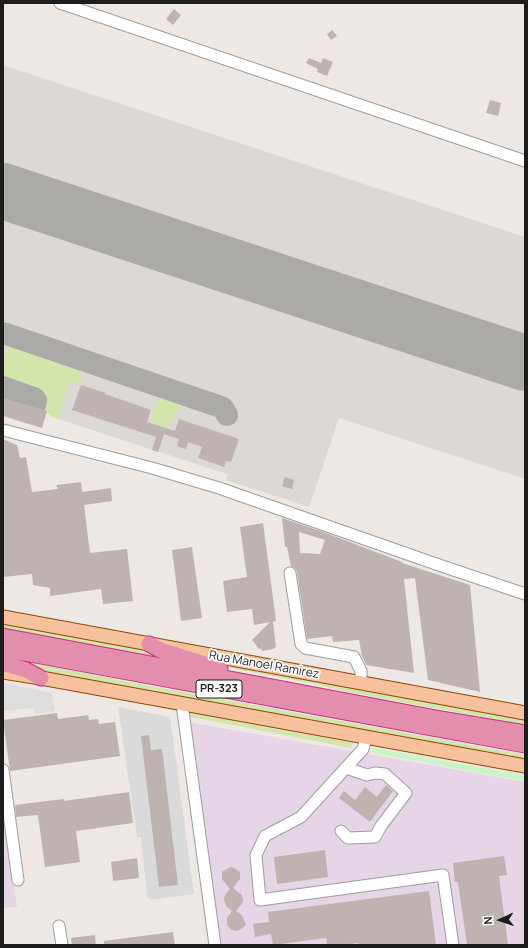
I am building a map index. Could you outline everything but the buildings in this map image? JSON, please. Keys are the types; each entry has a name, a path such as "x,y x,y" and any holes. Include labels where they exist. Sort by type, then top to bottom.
{"highway":[{"name":"PR-323","path":"3,636 182,671 525,733"},
{"path":"149,644 160,650 232,672 306,685 345,700"},
{"name":"PR-323","path":"3,649 525,746"},
{"path":"3,663 26,670 41,678"}],"main road":[{"name":"Rua Manoel Ramirez","path":"3,617 525,713"},
{"path":"3,672 525,766"}],"street":[{"path":"60,3 525,161"},
{"path":"3,430 152,468 219,488 525,594"},
{"path":"290,572 301,644 305,648 354,657 361,671 361,682"},
{"path":"182,704 215,945"},
{"path":"366,738 363,749 301,817 265,836 256,855 260,900 443,875 453,945"},
{"path":"341,831 348,838 375,837 381,826 406,794 385,774 375,773 367,775 346,768"},
{"path":"3,770 18,880"},
{"path":"59,926 62,945"}],"shaded area":[{"path":"3,65 525,237 525,479 339,418 309,507 226,480 227,474 52,417 47,411 3,416"},
{"path":"3,683 52,693 55,711 35,714 34,708 3,711"},
{"path":"118,707 170,717 194,894 150,900 147,897 141,837 137,837"},
{"path":"188,722 525,782 525,945 217,945"},
{"path":"3,803 17,907 3,908"}],"green space":[{"path":"9,344 83,368 78,385 69,382 58,419 52,417 44,409 48,396 3,381 3,361"},
{"path":"160,394 181,401 174,419 171,418 167,428 150,423"},
{"path":"3,622 134,646 189,664 188,666 77,642 3,629"},
{"path":"3,655 113,679 525,755 525,761 79,680 20,664"},
{"path":"206,660 525,717 525,725 353,693 241,670"},
{"path":"187,712 353,743 351,748 186,716"},
{"path":"373,748 525,776 525,781 371,752"}],"taxiway":[{"path":"3,333 221,407 227,415"},
{"path":"3,387 34,398 36,400 35,405"}],"runway":[{"path":"3,191 525,363"}]}
